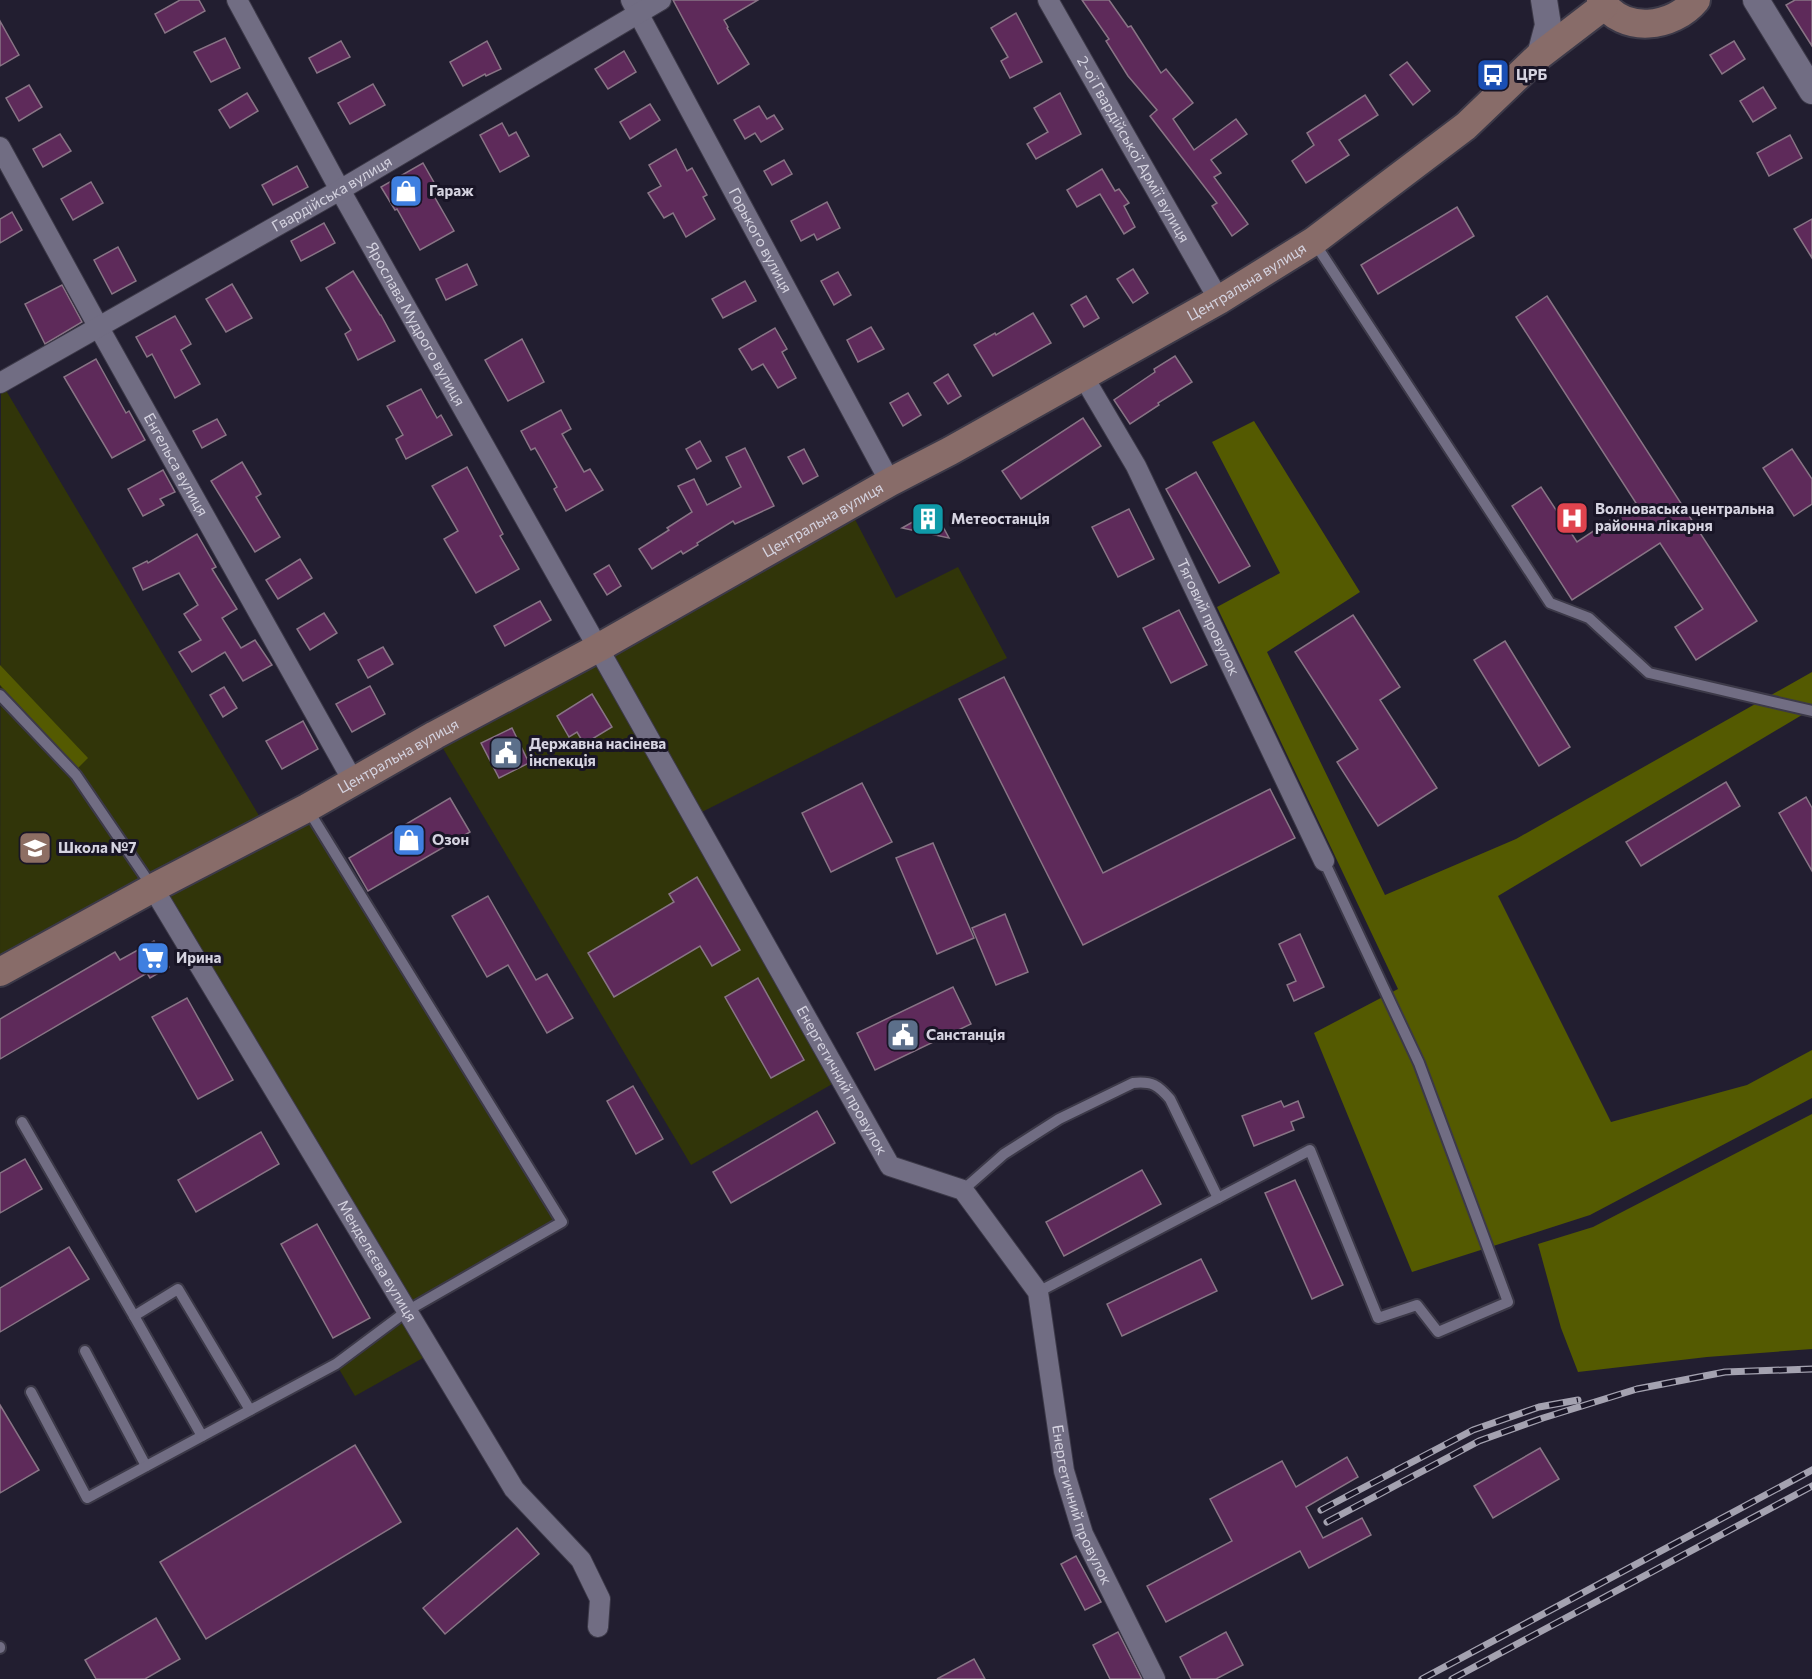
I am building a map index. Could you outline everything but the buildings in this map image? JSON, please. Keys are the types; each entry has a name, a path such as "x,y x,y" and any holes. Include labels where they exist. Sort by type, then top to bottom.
{"main road":[{"path":"1603,3 1620,18 1639,24 1658,24 1677,17 1696,0"},
{"name":"Центральна вулиця","path":"0,972 153,888 307,808 1219,300 1314,242 1466,126 1540,55 1603,3"}],"street":[{"name":"Ярослава Мудрого вулиця","path":"237,0 340,190 597,648"},
{"name":"Гвардійська вулиця","path":"0,382 340,190 635,7 661,0"},
{"name":"2-ої Гвардійської Армії вулиця","path":"1048,0 1219,300"},
{"path":"1540,55 1548,26 1544,0"},
{"path":"1756,0 1812,91"},
{"name":"Горького вулиця","path":"635,7 890,482"},
{"name":"Енгельса вулиця","path":"0,147 353,781"},
{"name":"Тяговий провулок","path":"1083,376 1136,466 1324,861"},
{"name":"Енергетичний провулок","path":"597,648 890,1166 963,1190 1038,1292 1064,1471 1083,1534 1155,1679"},
{"name":"Менделєєва вулиця","path":"153,888 514,1488 581,1560 600,1599 598,1627"}],"lane":[{"path":"1314,242 1550,603 1589,618 1649,673 1812,711"},
{"path":"0,695 76,775 153,888"},
{"path":"31,1392 87,1498 336,1364 407,1311 562,1222 307,808"},
{"path":"1038,1292 1310,1150 1378,1318 1417,1305 1438,1332 1508,1302 1419,1063 1324,861"},
{"path":"963,1190 1004,1154 1059,1119 1133,1083 1145,1082 1159,1087 1170,1099 1218,1198"},
{"path":"22,1122 202,1436"},
{"path":"134,1316 178,1289 250,1410"},
{"path":"85,1352 146,1466"}],"green space":[{"path":"1,382 267,829 307,808 562,1222 408,1311 432,1353 355,1396 336,1364 407,1311 154,888 0,972"},
{"path":"848,506 896,598 958,567 1007,658 694,816 841,1079 691,1165 435,735"}],"shaded area":[{"path":"1254,421 1360,592 1267,652 1385,895 1516,839 1812,672 1812,709 1498,896 1611,1122 1747,1085 1812,1050 1812,1098 1590,1215 1412,1272 1314,1033 1398,989 1217,607 1280,573 1212,442"},
{"path":"0,665 88,758 78,768 0,685"},
{"path":"1812,1114 1812,1349 1707,1357 1578,1372 1561,1328 1538,1244 1593,1227"}],"railway":[{"path":"1327,1522 1479,1441 1543,1418 1637,1389 1725,1372 1812,1369"},
{"path":"1321,1510 1473,1430 1539,1407 1578,1400"},
{"path":"1422,1679 1812,1470"},
{"path":"1452,1679 1812,1486"}],"place":[{"name":"ЦРБ","path":"1493,75"},
{"name":"Гараж","path":"406,191"},
{"name":"Волноваська центральна районна лікарня","path":"1572,518"},
{"name":"Метеостанція","path":"928,519"},
{"name":"Державна насiнева iнспекцiя","path":"506,753"},
{"name":"Озон","path":"409,840"},
{"name":"Школа №7","path":"35,848"},
{"name":"Ирина","path":"153,958"},
{"name":"Санстанція","path":"903,1035"}]}
